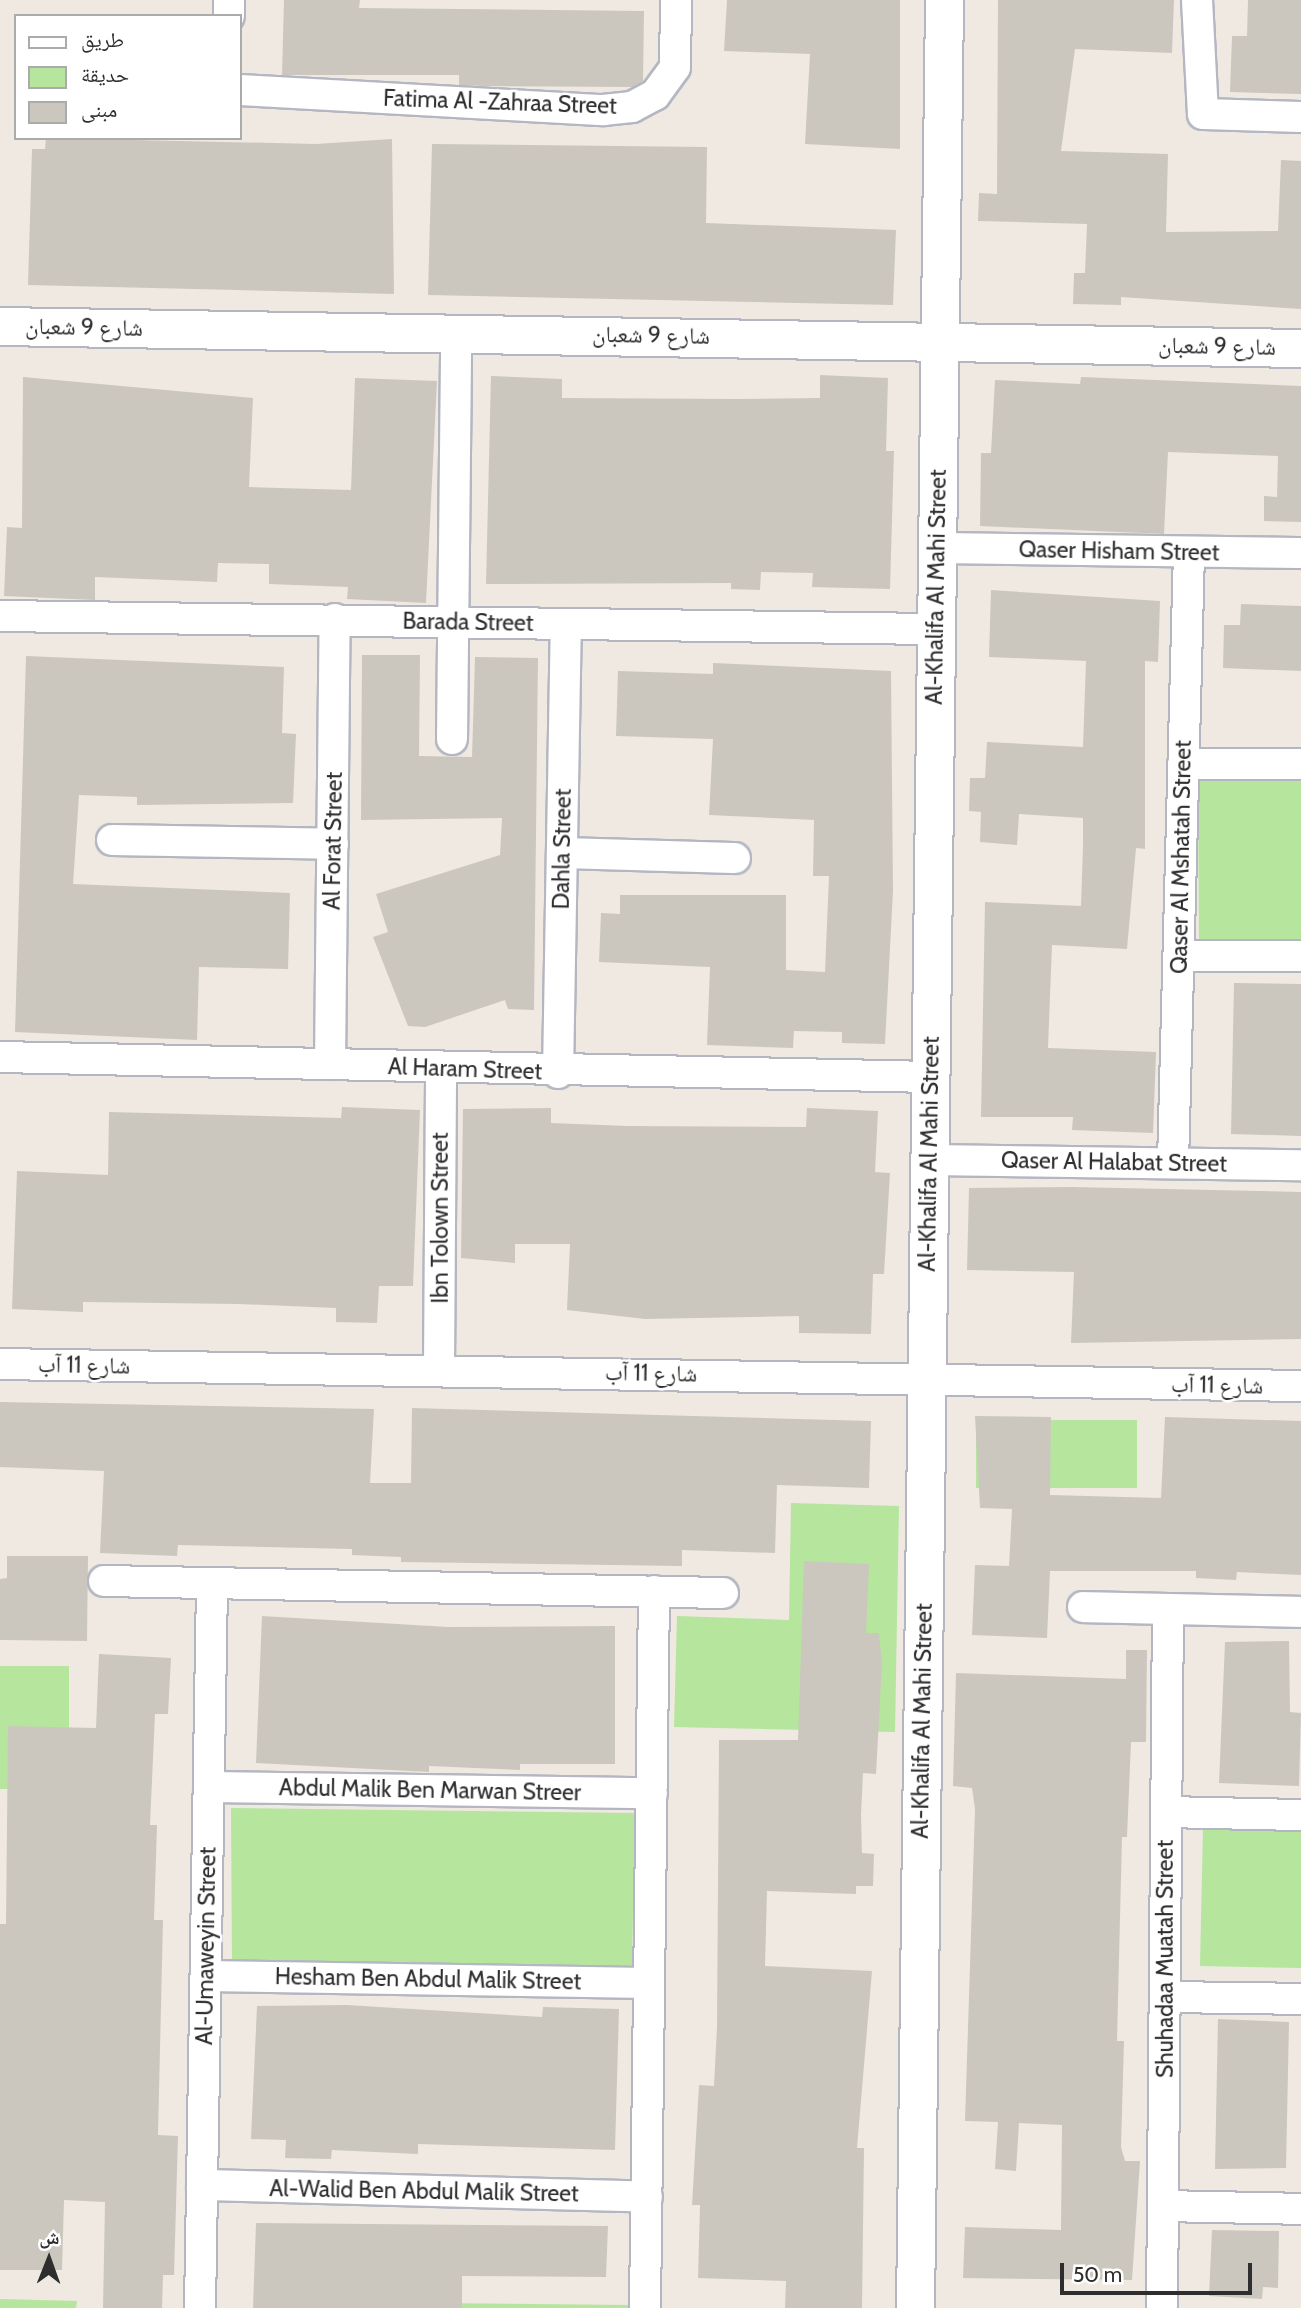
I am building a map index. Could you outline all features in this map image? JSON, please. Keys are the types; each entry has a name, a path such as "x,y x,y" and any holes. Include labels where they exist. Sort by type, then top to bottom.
{"street":[{"name":"Fatima Al -Zahraa Street","path":"242,90 603,110 632,107 655,95 675,67 676,0"},
{"name":"Al-Khalifa Al Mahi Street","path":"915,2308 944,0"},
{"path":"1197,0 1203,114 1301,117"},
{"name":"شارع 9 شعبان","path":"0,326 456,331 1301,348"},
{"path":"452,739 456,331"},
{"name":"Qaser Hisham Street","path":"937,548 1301,553"},
{"name":"Qaser Al Mshatah Street","path":"1173,1163 1189,552"},
{"name":"Barada Street","path":"0,616 936,629"},
{"name":"Al Forat Street","path":"330,1064 335,619"},
{"name":"Dahla Street","path":"558,1073 566,624"},
{"path":"1184,764 1301,764"},
{"path":"112,840 333,844"},
{"path":"562,853 735,858"},
{"path":"1179,956 1301,956"},
{"name":"Al Haram Street","path":"0,1057 330,1064 558,1073 930,1077"},
{"name":"Ibn Tolown Street","path":"439,1368 441,1068"},
{"name":"Qaser Al Halabat Street","path":"928,1160 1301,1165"},
{"name":"شارع 11 آب","path":"0,1364 439,1368 1301,1386"},
{"path":"104,1581 723,1593"},
{"name":"Al-Umaweyin Street","path":"200,2308 212,1584"},
{"path":"645,2308 654,1591"},
{"path":"1083,1608 1301,1612"},
{"name":"Shuhadaa Muatah Street","path":"1162,2308 1168,1609"},
{"name":"Abdul Malik Ben Marwan Streer","path":"209,1787 652,1793"},
{"path":"1166,1812 1301,1815"},
{"name":"Hesham Ben Abdul Malik Street","path":"206,1976 649,1983"},
{"path":"1166,1997 1301,1999"},
{"name":"Al-Walid Ben Abdul Malik Street","path":"202,2185 647,2197"},
{"path":"1163,2206 1301,2209"}],"green space":[{"path":"1198,780 1301,781 1301,948 1199,948"},
{"path":"976,1420 1137,1420 1137,1488 976,1488"},
{"path":"791,1503 899,1506 895,1732 674,1727 677,1616 789,1620"},
{"path":"0,1666 69,1666 69,1789 0,1789"},
{"path":"231,1808 635,1813 632,1965 232,1965"},
{"path":"1203,1828 1301,1830 1301,1968 1200,1966"},
{"path":"0,2299 77,2301 76,2308 0,2308"},
{"path":"430,2303 629,2305 629,2308 430,2308"}],"building":[{"path":"284,0 360,0 359,8 644,11 643,81 633,87 486,86 459,85 459,75 282,75"},
{"path":"727,0 900,0 900,149 805,144 810,54 724,51"},
{"path":"998,0 1174,0 1172,53 1075,49 1061,151 1168,154 1166,232 1278,231 1281,160 1301,161 1301,309 1121,297 1121,305 1073,304 1074,273 1085,273 1087,224 978,221 979,193 997,194"},
{"path":"1248,0 1301,0 1301,94 1230,92 1232,36 1247,36"},
{"path":"392,139 394,294 28,285 32,149 45,149 46,140 316,144"},
{"path":"432,144 707,147 706,223 896,230 893,305 428,295"},
{"path":"820,375 888,378 886,451 894,451 890,589 812,587 813,573 761,572 760,590 731,589 731,583 486,584 491,376 562,379 562,398 738,399 820,398"},
{"path":"23,377 253,398 249,487 351,490 355,378 437,381 426,603 347,599 348,587 269,584 269,564 218,563 217,582 95,577 95,600 4,596 7,527 22,528"},
{"path":"1081,377 1301,386 1301,522 1264,521 1264,496 1277,497 1278,456 1168,452 1164,534 980,526 981,453 991,453 995,380 1080,384"},
{"path":"991,590 1160,601 1158,662 1145,661 1145,849 1136,848 1127,949 1052,945 1048,1048 1156,1052 1153,1133 1072,1130 1073,1117 981,1117 985,902 1081,906 1083,846 1083,818 1019,814 1017,845 980,842 981,812 969,811 970,778 985,778 987,742 1083,747 1086,661 989,657"},
{"path":"1241,604 1301,606 1301,671 1223,668 1224,625 1240,625"},
{"path":"362,655 420,655 419,756 472,757 475,657 538,658 534,1010 508,1009 505,1000 425,1027 408,1026 373,937 388,932 376,894 500,855 502,818 361,820"},
{"path":"26,656 284,667 282,733 296,734 293,803 137,805 137,797 79,795 73,884 290,893 288,969 199,967 197,1040 15,1032"},
{"path":"713,663 891,671 893,891 885,1044 842,1043 842,1032 794,1031 793,1048 707,1045 710,967 599,962 601,913 620,914 620,895 786,895 786,970 825,972 829,876 813,876 814,820 709,815 713,739 616,736 618,671 713,674"},
{"path":"1234,983 1301,984 1301,1136 1231,1134"},
{"path":"342,1107 420,1110 413,1286 379,1286 377,1323 336,1322 336,1308 239,1304 83,1302 83,1312 12,1309 17,1171 108,1175 109,1112 341,1118"},
{"path":"551,1108 551,1123 628,1126 806,1127 807,1108 878,1111 875,1172 890,1173 884,1274 873,1274 871,1334 799,1333 799,1316 645,1319 567,1310 570,1244 515,1244 515,1263 461,1258 463,1109"},
{"path":"1072,1187 1301,1192 1301,1339 1071,1343 1074,1272 967,1270 969,1188"},
{"path":"0,1402 374,1409 370,1483 411,1483 412,1408 871,1421 869,1488 777,1485 775,1553 682,1550 682,1566 401,1562 401,1557 352,1555 352,1549 178,1545 177,1556 100,1553 104,1471 0,1467"},
{"path":"975,1416 1051,1417 1050,1495 1161,1498 1165,1417 1301,1421 1301,1575 1237,1572 1236,1580 1196,1578 1196,1571 1050,1571 1047,1638 972,1635 975,1565 1009,1566 1012,1509 980,1508"},
{"path":"7,1556 88,1556 87,1641 0,1640 0,1579 7,1578"},
{"path":"804,1561 869,1564 866,1633 879,1633 882,1664 876,1774 863,1773 861,1815 862,1853 874,1854 873,1886 856,1886 856,1894 767,1891 765,1966 872,1971 857,2148 864,2148 862,2308 785,2308 786,2281 698,2278 700,2205 692,2205 699,2085 714,2086 717,2027 719,1740 798,1740"},
{"path":"262,1616 448,1627 615,1626 615,1764 520,1764 520,1770 429,1766 429,1772 256,1763"},
{"path":"1289,1641 1290,1712 1301,1713 1299,1786 1219,1783 1225,1642"},
{"path":"1126,1650 1147,1650 1146,1742 1131,1742 1127,1837 1122,1837 1117,2041 1124,2041 1121,2147 1125,2161 1140,2161 1132,2280 963,2278 965,2227 1061,2230 1062,2125 1019,2123 1016,2171 995,2169 998,2122 965,2121 975,1809 972,1788 953,1786 956,1673 1126,1679"},
{"path":"99,1654 171,1658 168,1714 155,1714 150,1825 157,1825 154,1920 163,1920 158,2135 178,2136 174,2275 163,2275 162,2308 103,2308 105,2202 64,2200 62,2270 0,2270 0,1924 6,1924 8,1726 96,1728"},
{"path":"347,2005 542,2017 543,2007 619,2009 615,2150 418,2144 418,2154 332,2150 331,2159 285,2158 286,2140 251,2139 257,2006"},
{"path":"1218,2019 1289,2022 1286,2168 1215,2169"},
{"path":"256,2223 608,2226 606,2277 462,2276 462,2308 253,2308"},
{"path":"1212,2230 1279,2231 1278,2288 1263,2287 1262,2299 1209,2296"}]}
